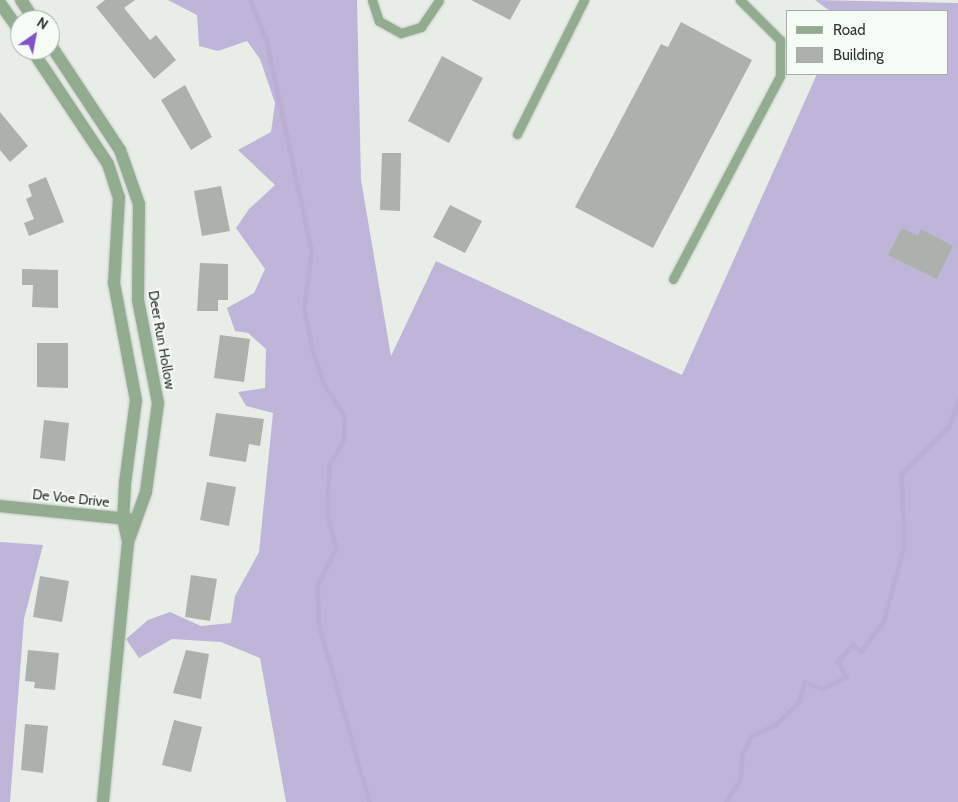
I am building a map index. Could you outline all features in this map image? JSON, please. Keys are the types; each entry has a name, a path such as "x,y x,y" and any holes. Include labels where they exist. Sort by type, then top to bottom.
{"street":[{"path":"0,3 10,18"},
{"name":"Deer Run Hollow","path":"60,59 120,150 131,175 139,204 138,300 158,403 139,520 128,542"},
{"name":"Deer Run Hollow","path":"39,60 108,164 120,197 114,283 131,358 136,400 123,518 128,542 103,802"},
{"path":"114,184 131,175"},
{"path":"131,358 148,357"},
{"name":"De Voe Drive","path":"0,506 139,520"}],"lane":[{"path":"372,0 379,22 401,33 421,27 440,0"},
{"path":"517,134 584,0"},
{"path":"673,279 780,76 780,40 740,0"}],"shaded area":[{"path":"168,0 357,0 361,180 391,356 436,261 682,375 817,75 948,75 948,10 829,10 815,0 958,3 958,802 286,802 260,658 221,642 172,639 139,658 126,639 148,620 170,612 201,626 231,623 235,596 259,552 273,413 246,406 238,392 265,388 266,349 248,333 235,331 227,308 254,293 265,269 236,228 249,209 275,185 238,150 271,132 275,103 260,59 247,41 218,51 199,46 197,15"},
{"path":"0,542 43,545 24,619 10,802 0,802"}],"building":[{"path":"105,0 135,0 124,8 150,40 156,35 176,60 154,79 96,7"},
{"path":"471,0 521,0 510,20"},
{"path":"681,22 752,60 653,248 575,207 661,44 668,47"},
{"path":"442,56 483,78 449,143 408,121"},
{"path":"185,85 212,137 191,150 161,100"},
{"path":"0,112 28,146 10,162 0,150"},
{"path":"382,153 401,153 400,211 380,210"},
{"path":"46,177 64,222 29,236 24,223 34,219 26,199 32,196 28,185"},
{"path":"221,186 230,231 202,236 194,191"},
{"path":"450,205 482,221 465,253 433,237"},
{"path":"902,228 918,236 921,229 953,246 937,279 888,255"},
{"path":"200,263 228,264 228,300 218,300 218,311 197,311"},
{"path":"22,269 58,270 58,308 32,307 33,285 22,285"},
{"path":"220,335 250,339 244,382 214,378"},
{"path":"37,343 68,343 68,388 37,387"},
{"path":"216,413 264,419 260,446 249,444 246,462 209,456"},
{"path":"44,420 69,423 65,461 40,458"},
{"path":"207,482 236,487 229,526 200,520"},
{"path":"191,575 217,579 210,621 185,617"},
{"path":"40,576 69,581 62,622 33,617"},
{"path":"28,650 59,653 55,690 34,688 35,682 25,681"},
{"path":"186,650 209,654 201,699 173,693"},
{"path":"174,720 202,727 191,772 162,765"},
{"path":"25,724 48,726 43,773 21,770"}],"waterway":[{"path":"250,0 266,40 311,250 304,310 312,349 323,383 344,415 344,439 329,465 327,513 336,548 317,586 318,622 369,802"},
{"path":"726,802 740,779 742,755 751,736 775,725 798,703 805,682 822,689 846,677 837,661 853,645 861,651 884,620 904,543 901,474 949,426 958,401"}]}
